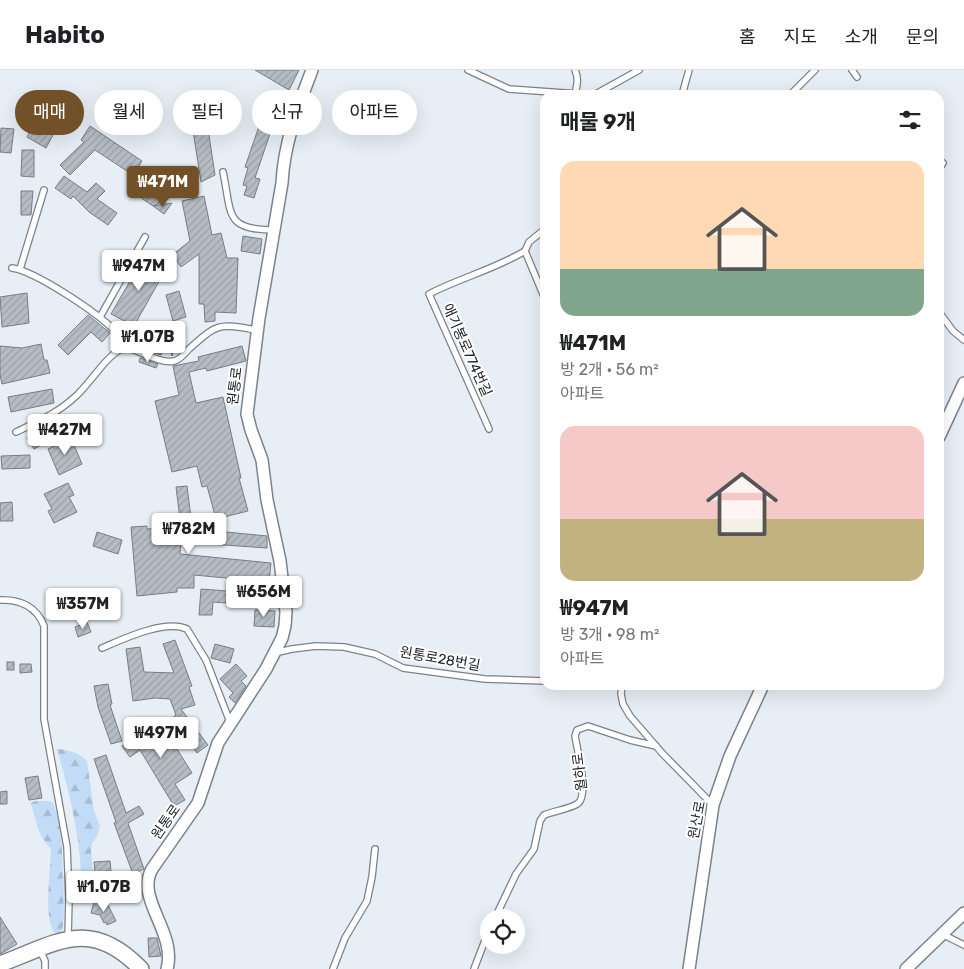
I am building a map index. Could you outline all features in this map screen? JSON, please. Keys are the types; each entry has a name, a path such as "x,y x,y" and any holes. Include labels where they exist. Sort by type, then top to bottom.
{"street":[{"name":"원통로","path":"166,969 167,940 148,892 147,878 198,802 218,743 230,722 253,690 274,653 285,626 284,584 267,500 262,460 247,414 257,330 282,183 283,162 288,138 312,70"},
{"path":"944,426 964,384"},
{"name":"원산로","path":"689,969 713,805 734,748 762,690"},
{"path":"906,969 964,913"},
{"path":"0,964 68,938 86,938 106,943 120,950 141,969"}],"lane":[{"path":"468,70 509,89 540,91"},
{"path":"575,70 578,76 576,90"},
{"path":"603,90 638,70"},
{"path":"683,90 689,70"},
{"path":"795,90 815,70"},
{"path":"852,70 857,77"},
{"path":"222,172 230,212 238,223 245,228 274,230"},
{"path":"20,269 44,190"},
{"name":"애기봉로774번길","path":"489,429 457,353 429,294 510,260 525,251 529,242 540,233"},
{"path":"100,317 145,237"},
{"path":"525,251 540,287"},
{"path":"12,268 20,269 100,317 117,333 126,348"},
{"path":"944,318 964,340"},
{"path":"16,432 60,410 76,397 112,354 120,349 126,348 161,360 174,361 207,332 216,328 231,326 257,330"},
{"path":"0,600 17,601 31,607 37,613 44,626 44,719 67,846 68,938"},
{"path":"102,648 151,630 173,627 187,629 206,660 230,722"},
{"name":"원통로28번길","path":"274,653 316,646 344,647 375,654 403,668 485,679 540,681"},
{"path":"621,690 623,704 630,716 713,805"},
{"name":"월하로","path":"499,909 516,874 534,849 540,821 544,815 574,806 580,803 583,798 582,777 575,736 577,730 588,726 630,740 656,746"},
{"path":"333,969 345,938 368,901 375,849"},
{"path":"942,934 964,945"},
{"path":"40,948 45,961 45,969"},
{"path":"474,969 480,953"}],"green space":[{"path":"57,749 73,752 87,761 94,811 100,826 91,851 94,886 85,903 81,903 80,865 75,825"},
{"path":"35,801 49,801 53,803 59,823 62,846 64,916 62,930 57,934 52,929 49,908 51,850 39,830 31,803"}],"building":[{"path":"255,70 299,70 289,90"},
{"path":"90,126 94,129 94,135 103,135 142,161 133,175 95,150 70,175 60,165 84,142 81,140"},
{"path":"1,128 14,129 11,153 0,152"},
{"path":"28,135 53,135 46,148 27,137"},
{"path":"194,135 209,135 215,175 201,182"},
{"path":"256,135 270,135 255,178 260,179 254,198 244,195 247,186 243,185 248,168 245,167"},
{"path":"22,150 34,150 34,177 21,176"},
{"path":"137,175 169,198 153,206 127,188"},
{"path":"64,176 87,192 96,183 105,191 97,199 117,213 108,225 89,212 73,196 71,199 55,188"},
{"path":"21,191 33,191 31,215 21,215"},
{"path":"204,196 212,235 221,233 227,258 238,258 236,313 215,312 215,321 205,322 204,304 199,304 199,254 181,267 172,255 190,241 182,201"},
{"path":"172,203 164,214 153,206"},
{"path":"243,236 262,239 260,254 241,251"},
{"path":"144,257 166,269 134,326 111,314"},
{"path":"179,291 186,317 173,321 166,295"},
{"path":"27,293 29,323 2,327 0,297"},
{"path":"88,315 110,333 102,342 91,332 68,355 58,345"},
{"path":"147,334 176,342 172,356 167,340 161,355 143,349"},
{"path":"41,344 44,360 47,360 50,373 2,384 0,375 0,346 22,348"},
{"path":"242,346 246,361 207,371 206,368 189,372 196,403 223,397 241,478 239,478 248,511 216,519 207,486 202,487 197,466 172,472 155,401 179,395 173,366 199,361 198,357"},
{"path":"140,358 158,364 156,368 139,362"},
{"path":"52,389 54,403 11,412 8,397"},
{"path":"35,432 43,444 34,449 27,438"},
{"path":"71,438 82,464 59,475 48,449"},
{"path":"30,455 30,468 2,469 1,456"},
{"path":"68,483 74,495 69,497 77,512 54,523 48,511 52,509 44,494"},
{"path":"187,486 192,526 185,528 267,536 267,548 181,542 180,554 271,563 269,582 194,575 194,588 177,588 177,592 137,596 131,527 147,526 147,529 181,527 176,487"},
{"path":"12,502 13,521 0,521 0,503"},
{"path":"97,532 122,540 118,554 93,546"},
{"path":"201,589 240,592 240,604 213,602 212,615 199,615"},
{"path":"255,610 275,611 274,627 254,626"},
{"path":"87,622 91,632 78,637 75,627"},
{"path":"175,640 192,686 189,687 195,705 181,709 208,745 197,753 171,719 176,715 170,699 155,698 133,701 126,649 140,647 144,672 174,673 163,644"},
{"path":"215,644 234,649 230,663 211,658"},
{"path":"7,662 14,662 14,670 7,670"},
{"path":"20,664 31,664 32,672 20,673"},
{"path":"236,664 247,676 241,681 246,686 235,703 229,697 233,693 220,679"},
{"path":"108,684 112,704 110,705 122,741 111,744 98,707 94,686"},
{"path":"160,722 192,773 175,784 185,800 174,806 140,750 130,757 122,746"},
{"path":"106,755 126,813 139,806 144,814 128,823 144,869 133,874 114,823 116,822 94,759"},
{"path":"38,776 42,798 29,800 25,778"},
{"path":"7,791 7,804 0,804 0,792"},
{"path":"110,861 111,871 95,872 94,862"},
{"path":"94,902 108,905 116,921 107,925 100,915 91,913"},
{"path":"0,917 17,944 0,954"},
{"path":"148,938 157,938 161,956 149,957"}]}
